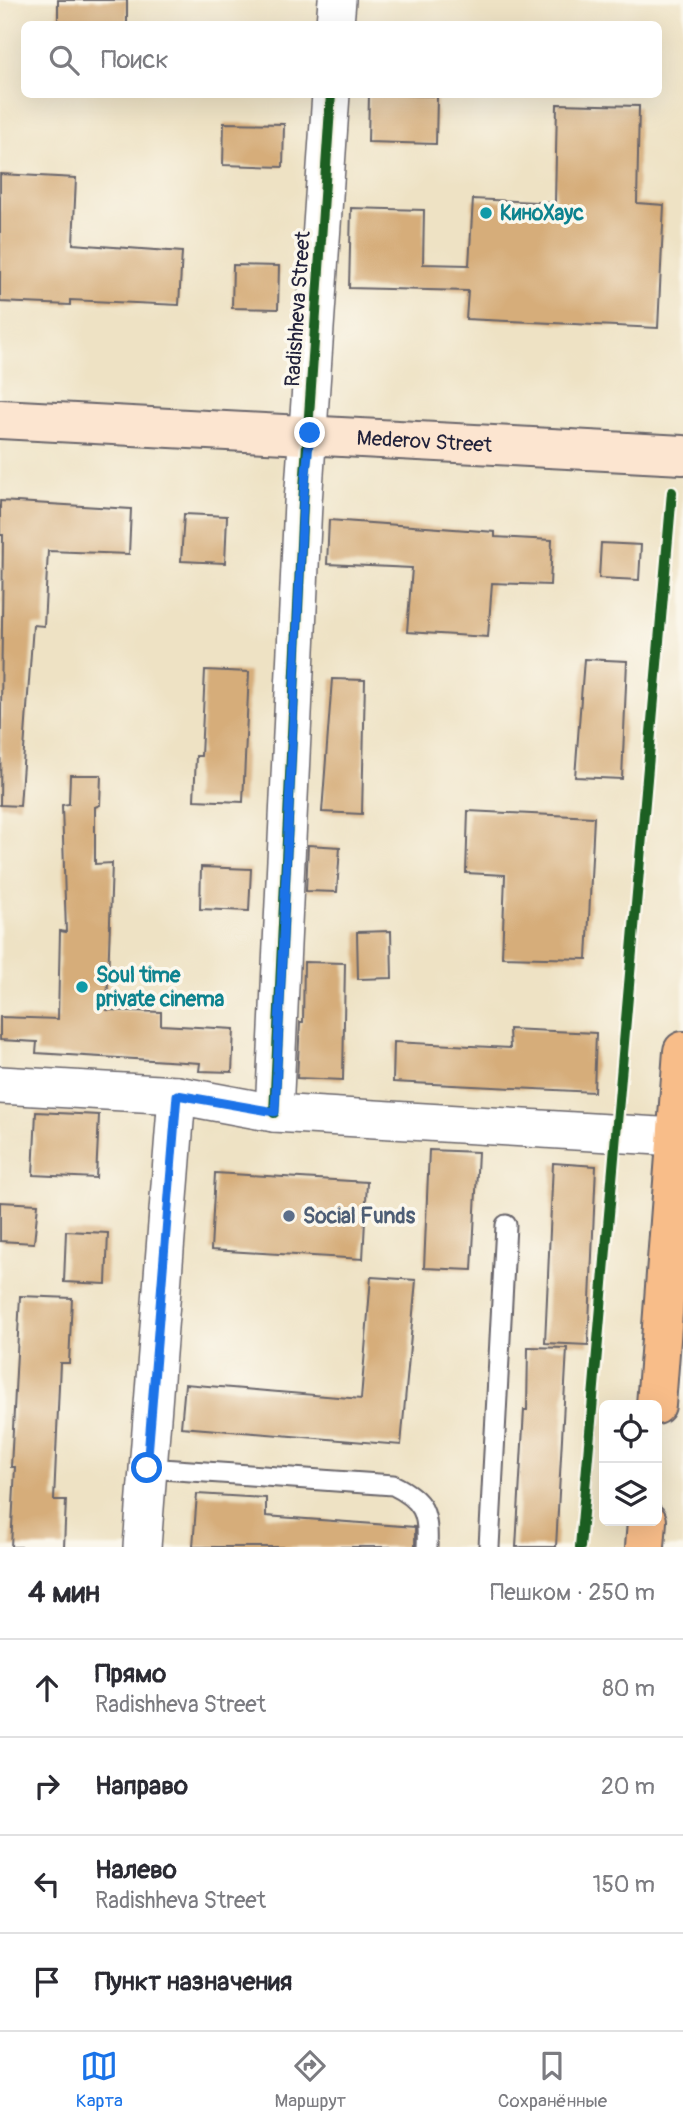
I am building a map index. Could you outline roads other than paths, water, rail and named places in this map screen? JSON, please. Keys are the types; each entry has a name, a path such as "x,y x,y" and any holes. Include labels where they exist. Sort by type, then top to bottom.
{"main road":[{"name":"Mederov Street","path":"0,419 310,433 683,455"},
{"path":"666,1381 682,1068"},
{"path":"645,1547 647,1526"}],"street":[{"path":"335,21 337,0"},
{"name":"Radishheva Street","path":"275,1112 303,503 310,433 331,98"},
{"path":"0,1085 177,1095 275,1112 677,1137"},
{"path":"142,1547 177,1095"}],"lane":[{"path":"489,1547 506,1225"},
{"path":"147,1468 393,1485 415,1496 429,1522 427,1547"}],"place":[{"name":"КиноХаус","path":"486,213"},
{"name":"Soul time private cinema","path":"82,987"},
{"name":"Social Funds","path":"289,1216"}]}
